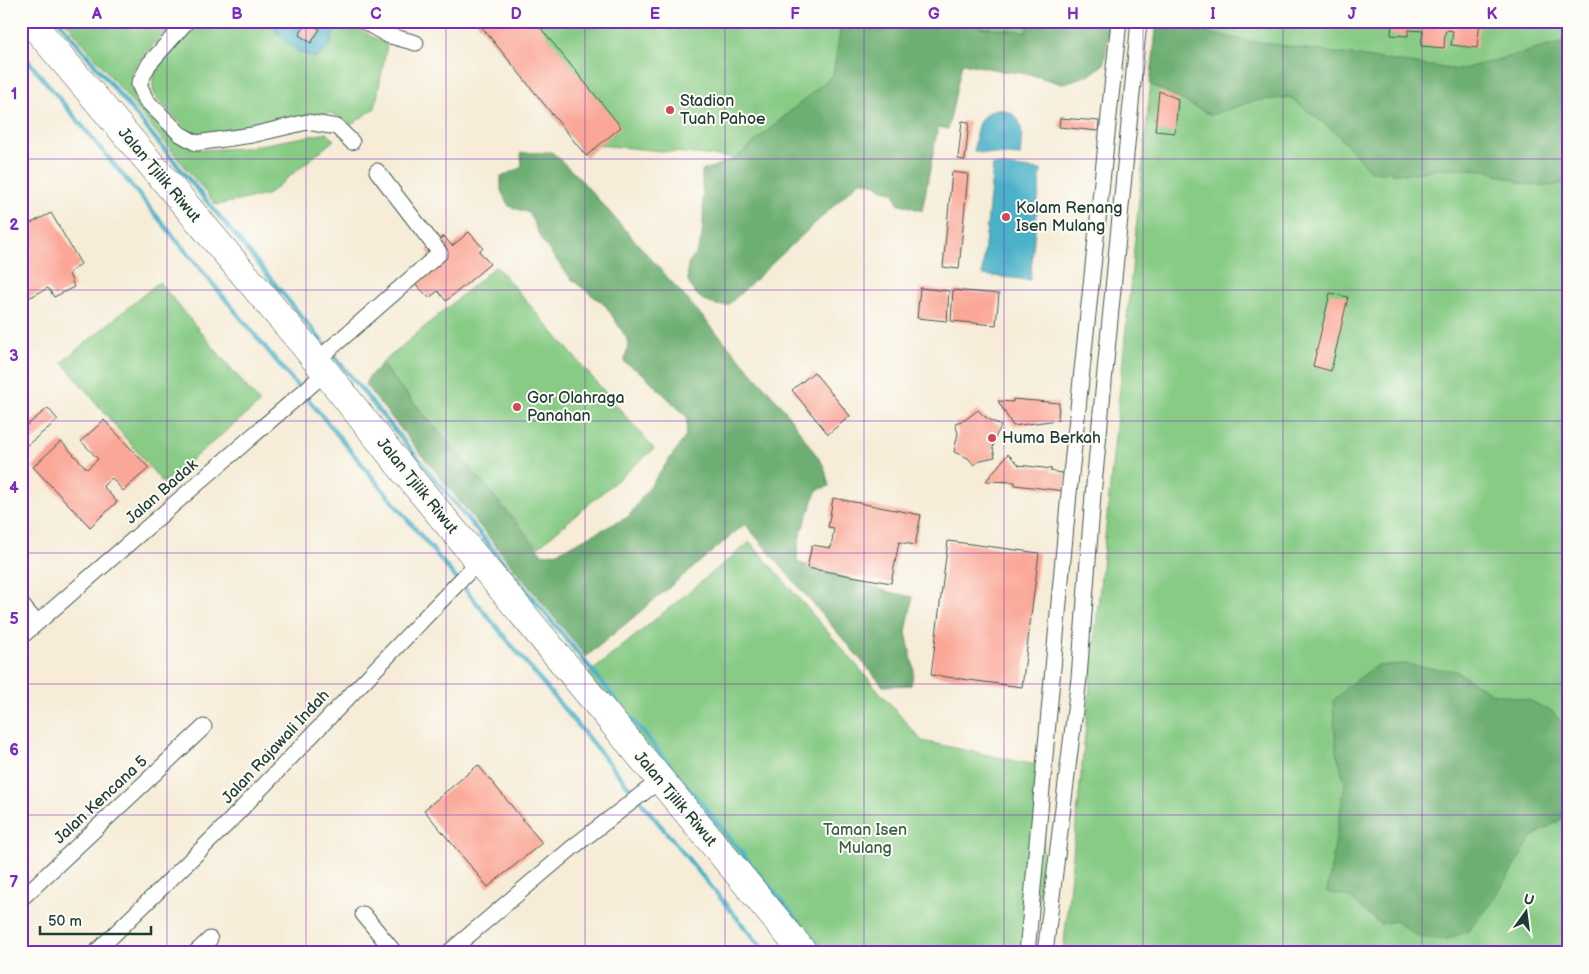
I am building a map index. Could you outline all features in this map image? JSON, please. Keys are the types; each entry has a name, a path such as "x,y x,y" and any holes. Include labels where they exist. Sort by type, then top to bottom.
{"highway":[{"name":"Jalan Tjilik Riwut","path":"30,21 325,360 479,561 804,953"}],"street":[{"path":"187,21 150,64 139,84 146,100 180,134 196,143 252,136 308,122 337,127 352,142"},
{"path":"363,21 387,35 416,43"},
{"path":"1027,953 1069,493 1119,21"},
{"path":"1045,953 1078,678 1094,486 1139,21"},
{"name":"Jalan Badak","path":"21,637 440,253 377,171"},
{"name":"Jalan Rajawali Indah","path":"95,953 224,827 479,561"},
{"path":"21,604 37,623"},
{"name":"Jalan Kencana 5","path":"21,899 204,727"},
{"path":"448,953 573,847 660,780"},
{"path":"363,914 395,953"},
{"path":"195,953 210,939"}],"green space":[{"path":"65,21 174,21 135,66 131,80 133,90 140,103 185,144 201,150 243,148 327,133 334,140 267,195 216,205"},
{"path":"200,21 271,21 278,35 302,53 330,45 336,21 350,21 358,29 387,45 375,108 351,125 331,113 287,119 236,132 198,136 184,127 159,102 153,91 153,78 156,68"},
{"name":"Stadion Tuah Pahoe","path":"477,21 842,21 833,75 736,158 599,145 586,156"},
{"path":"842,21 979,21 979,27 1027,32 1029,21 1110,21 1104,64 1091,74 1062,84 1029,74 962,63 948,129 938,127 922,211 898,203 894,193 869,182 860,181 728,305 716,305 705,301 695,293 687,276 688,263 695,255 702,233 702,171 736,158 833,75"},
{"path":"979,21 1029,21 1028,32 978,27"},
{"path":"1157,21 1568,21 1568,953 1063,953"},
{"path":"1157,23 1249,41 1459,70 1568,41 1568,182 1553,186 1524,184 1486,170 1446,168 1407,174 1370,171 1336,133 1290,97 1254,101 1211,115 1150,84"},
{"path":"552,152 581,180 781,405 824,466 829,486 817,490 799,539 797,562 889,592 913,597 906,632 914,670 911,685 883,686 745,524 586,657 365,385 368,378 381,364 543,555 558,552 628,517 686,436 687,417 643,374 624,362 629,342 606,306 571,279 542,241 529,213 509,206 501,191 501,177 522,167 521,153"},
{"name":"Gor Olahraga Panahan","path":"496,266 654,449 538,547 381,364"},
{"path":"159,282 260,403 163,483 62,362"},
{"name":"Taman Isen Mulang","path":"750,542 922,741 1050,768 1034,953 811,953 586,676"},
{"path":"1401,664 1456,671 1491,693 1528,700 1553,712 1568,730 1568,815 1532,837 1491,904 1468,931 1445,940 1419,937 1395,921 1380,924 1349,897 1327,892 1345,783 1336,750 1333,701 1347,687 1376,666"}],"water":[{"path":"271,21 336,21 336,23 330,44 320,56 315,58 301,53 283,39"},
{"path":"996,109 1013,114 1018,119 1021,132 1020,156 974,152 976,132 980,121"},
{"path":"993,165 1041,170 1030,280 982,275"}],"building":[{"path":"477,21 535,21 621,127 586,156"},
{"path":"1392,21 1480,21 1477,48 1451,45 1453,31 1448,30 1445,32 1444,48 1421,46 1423,31 1408,30 1408,36 1391,35"},
{"path":"307,22 320,29 311,43 299,35"},
{"path":"1159,91 1178,99 1175,133 1155,131"},
{"path":"1060,118 1099,121 1098,131 1059,127"},
{"path":"962,121 969,122 965,160 958,159"},
{"path":"952,172 968,174 959,269 943,267"},
{"path":"51,213 81,264 69,273 74,287 54,297 48,288 21,302 21,228"},
{"path":"469,232 483,248 479,251 490,264 446,301 438,291 429,298 412,280 435,260 427,251 444,236 452,246"},
{"path":"920,288 949,291 947,321 917,318"},
{"path":"953,290 999,294 996,325 951,321"},
{"path":"1330,293 1348,297 1331,371 1313,366"},
{"path":"814,372 850,416 828,434 792,390"},
{"path":"1013,399 1059,403 1058,420 1013,426 998,401 1013,402"},
{"path":"48,408 58,420 21,450 21,430"},
{"path":"978,410 1001,426 993,448 995,457 981,460 974,465 968,458 954,452 958,433 955,423 965,420"},
{"path":"104,420 149,468 123,491 112,478 103,486 117,502 90,527 33,467 61,441 87,469 98,459 81,441"},
{"path":"1008,454 1019,465 1052,469 1050,471 1067,474 1065,491 1015,485 1015,482 986,481"},
{"path":"833,498 921,515 915,545 899,542 891,583 807,568 812,545 831,548 834,528 828,527"},
{"path":"948,541 1039,553 1022,687 931,675"},
{"path":"478,765 542,843 488,887 424,810"}],"waterway":[{"path":"59,21 824,953"},
{"path":"21,52 766,953"}],"place":[{"name":"Stadion Tuah Pahoe","path":"670,110"},
{"name":"Kolam Renang Isen Mulang","path":"1006,217"},
{"name":"Gor Olahraga Panahan","path":"517,407"},
{"name":"Huma Berkah","path":"992,438"}]}
